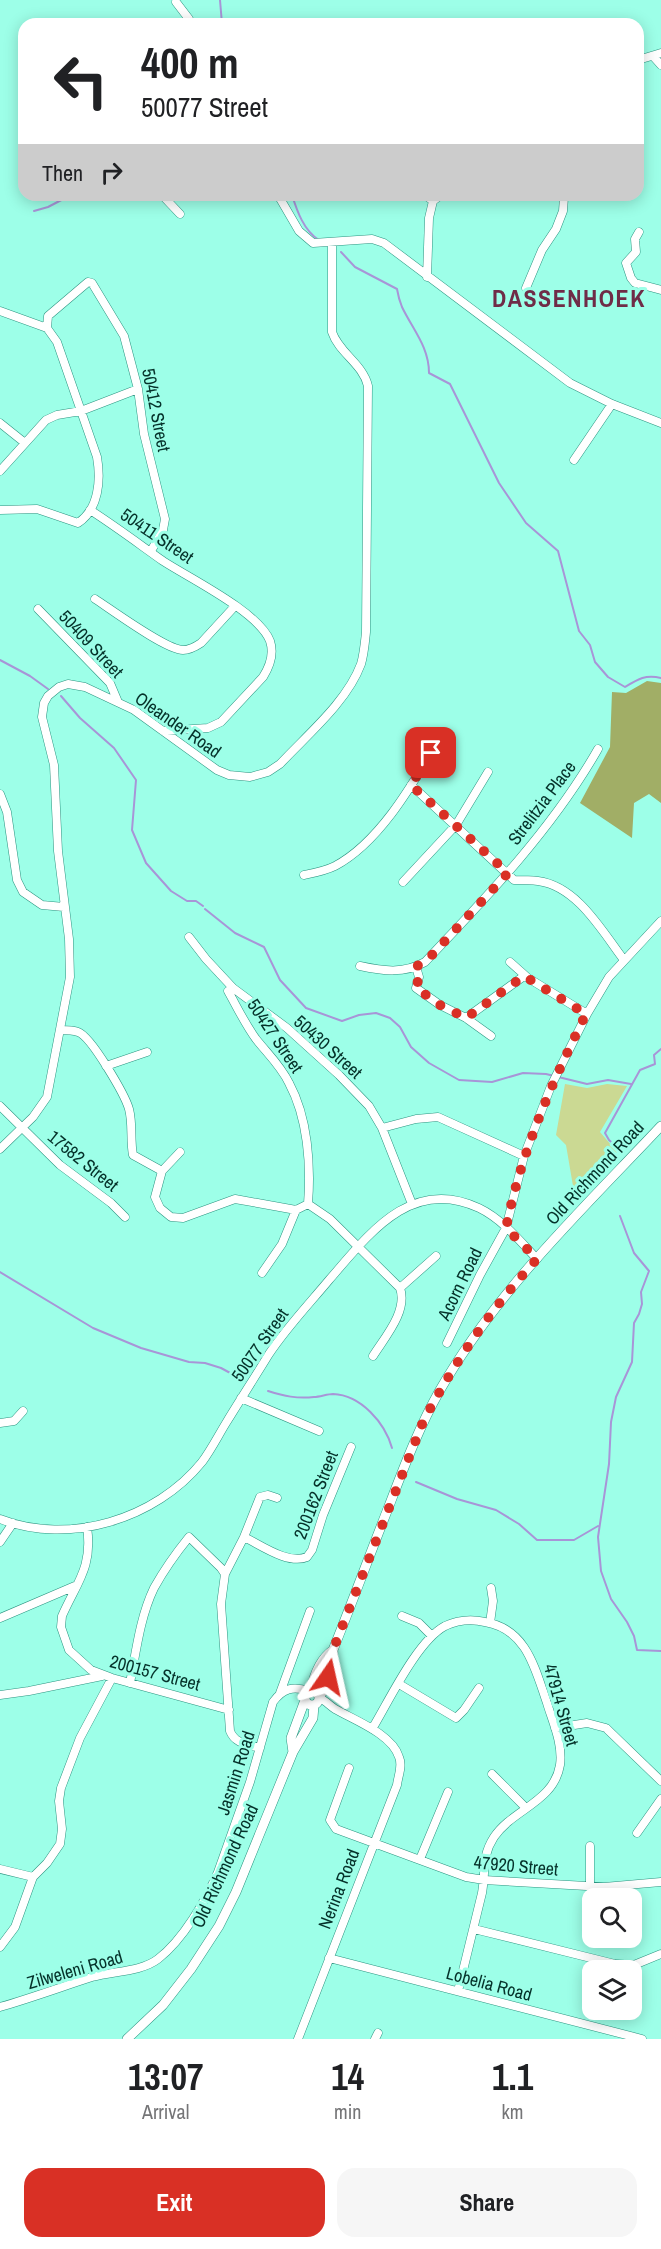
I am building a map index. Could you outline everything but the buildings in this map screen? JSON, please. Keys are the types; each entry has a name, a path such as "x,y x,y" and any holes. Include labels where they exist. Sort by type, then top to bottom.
{"street":[{"path":"176,2 188,18"},
{"path":"657,55 661,65"},
{"path":"168,201 180,214"},
{"path":"282,201 309,241 317,244 377,240 384,243 570,383 612,404 661,423"},
{"path":"428,277 429,218 433,201"},
{"path":"526,288 542,250 560,220 563,201"},
{"path":"639,232 635,239 636,252 626,263 632,280 661,290"},
{"name":"Oleander Road","path":"0,1149 22,1129 47,1098 70,976 69,939 58,851 54,765 42,711 48,696 59,687 68,684 86,687 134,710 218,770 229,775 250,777 268,772 280,764 344,695 362,661 366,632 369,386 365,376 336,342 332,332 332,243"},
{"name":"50412 Street","path":"47,328 48,316 88,282 91,282 120,328 138,389 144,434 165,523 151,551"},
{"path":"0,311 47,328 63,356 97,457 100,475 96,496 90,510 78,523 37,509 0,510"},
{"path":"0,471 52,416 81,411 138,389"},
{"path":"574,460 612,404"},
{"path":"0,423 25,443"},
{"name":"50411 Street","path":"90,510 235,606 263,630 270,640 271,658 268,668 221,722 208,728 163,731"},
{"path":"95,600 168,645 182,650 194,648 201,643 235,606"},
{"name":"50409 Street","path":"38,609 110,683 118,702"},
{"path":"304,875 332,867 353,855 380,826 411,785 442,734"},
{"name":"Strelitzia Place","path":"416,967 432,955 508,873 576,787 598,749"},
{"path":"404,882 456,825 488,772"},
{"path":"411,785 508,873"},
{"path":"0,794 6,812 17,880 23,892 42,905 64,907"},
{"name":"Strelitzia Place","path":"508,873 514,880 540,881 568,894 580,904 624,960"},
{"name":"Acorn Road","path":"447,1343 506,1228 524,1156 551,1086 586,1014 609,977 661,921"},
{"name":"50430 Street","path":"189,937 231,990 286,1028 339,1075 369,1106 382,1128 412,1204"},
{"path":"510,962 524,976 586,1014"},
{"path":"360,966 385,971 416,967 419,977 416,988 491,1036"},
{"path":"466,1018 524,976"},
{"name":"50427 Street","path":"231,990 255,1037 281,1068 296,1097 306,1136 310,1180 308,1204"},
{"path":"60,1030 79,1032 88,1039 129,1108 133,1132 133,1155 162,1171"},
{"path":"106,1066 147,1052"},
{"name":"17582 Street","path":"0,1106 67,1171 111,1203 125,1217"},
{"path":"382,1128 416,1119 438,1117 524,1156"},
{"name":"Old Richmond Road","path":"293,1752 291,1738 312,1698 322,1661 333,1650 423,1422 440,1389 476,1333 537,1259 661,1126"},
{"path":"180,1152 162,1171 156,1203 164,1213 176,1219 235,1199 256,1205 266,1204 296,1210 308,1204 330,1220 400,1288 403,1297 401,1307 373,1356"},
{"name":"50077 Street","path":"0,1519 53,1530 87,1527 130,1515 172,1490 201,1462 292,1322 358,1247 392,1214 412,1204 430,1199 451,1199 480,1208 506,1228 537,1259"},
{"path":"262,1273 282,1244 296,1210"},
{"path":"400,1288 436,1256"},
{"path":"242,1398 319,1431"},
{"path":"0,1423 14,1421 23,1411"},
{"name":"200162 Street","path":"244,1537 280,1555 299,1560 307,1557 351,1447"},
{"path":"260,1748 238,1742 232,1737 221,1604 225,1574 244,1537 260,1497 267,1495 277,1498"},
{"path":"0,1542 13,1523"},
{"name":"200157 Street","path":"87,1527 90,1545 88,1559 62,1616 61,1626 69,1650 82,1664 108,1677 229,1710"},
{"path":"130,1683 140,1633 154,1589 171,1560 189,1538 225,1574"},
{"path":"0,1618 75,1586"},
{"path":"490,1623 493,1600 491,1588"},
{"name":"Jasmin Road","path":"157,1960 172,1947 212,1886 247,1792 273,1702 280,1694 310,1611"},
{"path":"402,1616 419,1623 432,1636"},
{"name":"47914 Street","path":"372,1729 421,1649 432,1636 446,1626 473,1620 490,1623 508,1631 528,1650 555,1728 561,1754 554,1784 544,1796 503,1827 494,1837 485,1855 484,1881 458,1991"},
{"path":"0,1695 29,1692 108,1677"},
{"path":"0,1947 15,1927 33,1877 47,1863 60,1844 61,1788 80,1738 108,1677"},
{"path":"399,1684 456,1718 479,1688"},
{"path":"280,1694 289,1689 332,1707 372,1729"},
{"name":"Old Richmond Road","path":"127,2039 164,2005 219,1926 236,1893 293,1752 313,1718 312,1698"},
{"path":"555,1728 587,1723 606,1728 661,1781"},
{"name":"Nerina Road","path":"298,2039 396,1785 401,1764 396,1750 372,1729"},
{"name":"47920 Street","path":"349,1768 330,1820 336,1829 373,1844 420,1859 456,1874 484,1881 590,1886 661,1882"},
{"path":"492,1774 526,1808"},
{"path":"420,1859 448,1792"},
{"path":"637,1833 661,1798"},
{"path":"590,1846 590,1886"},
{"path":"0,1869 33,1877"},
{"path":"474,1929 615,1964 634,1965 661,1954"},
{"name":"Lobelia Road","path":"329,1958 642,2039"},
{"name":"Zilweleni Road","path":"0,2007 94,1977 141,1967 157,1960"}],"green space":[{"path":"647,681 661,683 661,803 649,794 634,803 632,838 580,803 610,747 612,692 626,693"},
{"path":"565,1084 587,1088 607,1084 627,1086 600,1132 617,1152 589,1186 570,1200 573,1186 566,1145 556,1135"}],"waterway":[{"path":"220,0 222,18"},
{"path":"34,211 60,201"},
{"path":"294,201 305,226 319,240"},
{"path":"341,252 355,267 397,289 402,307 423,347 429,373 450,384 499,483 526,523 558,551 579,631 590,645 595,662 608,677 625,687 642,678 661,678"},
{"path":"0,660 30,676 48,689"},
{"path":"61,696 80,718 114,748 136,780 132,830 146,863 171,891 187,901 196,901 203,906"},
{"path":"205,909 235,933 264,947 280,980 306,1008 342,1021 359,1015 376,1013 390,1018 400,1027 411,1047 429,1063 459,1080 492,1082 523,1073 546,1074 587,1084 608,1080 631,1084"},
{"path":"620,1150 605,1133 640,1070 655,1064 654,1055 661,1049"},
{"path":"620,1216 634,1253 649,1271 641,1292 642,1304 634,1323 632,1362 616,1397 611,1422 609,1464 598,1537 601,1571 611,1599 634,1636 637,1650 661,1651"},
{"path":"0,1272 93,1328 141,1348 189,1362 205,1363 221,1368 245,1381"},
{"path":"268,1391 285,1396 308,1398 333,1394 353,1399 378,1420 392,1448"},
{"path":"416,1482 457,1499 496,1510 519,1524 537,1540 574,1540 598,1526"}],"district":[{"name":"DASSENHOEK","path":"569,299"}],"route":[{"path":"328,1677 333,1650 423,1422 440,1389 476,1333 537,1259 506,1228 524,1156 551,1086 586,1014 524,976 466,1018 440,1005 416,988 419,977 416,967 432,955 508,873 411,785 431,753"}]}
